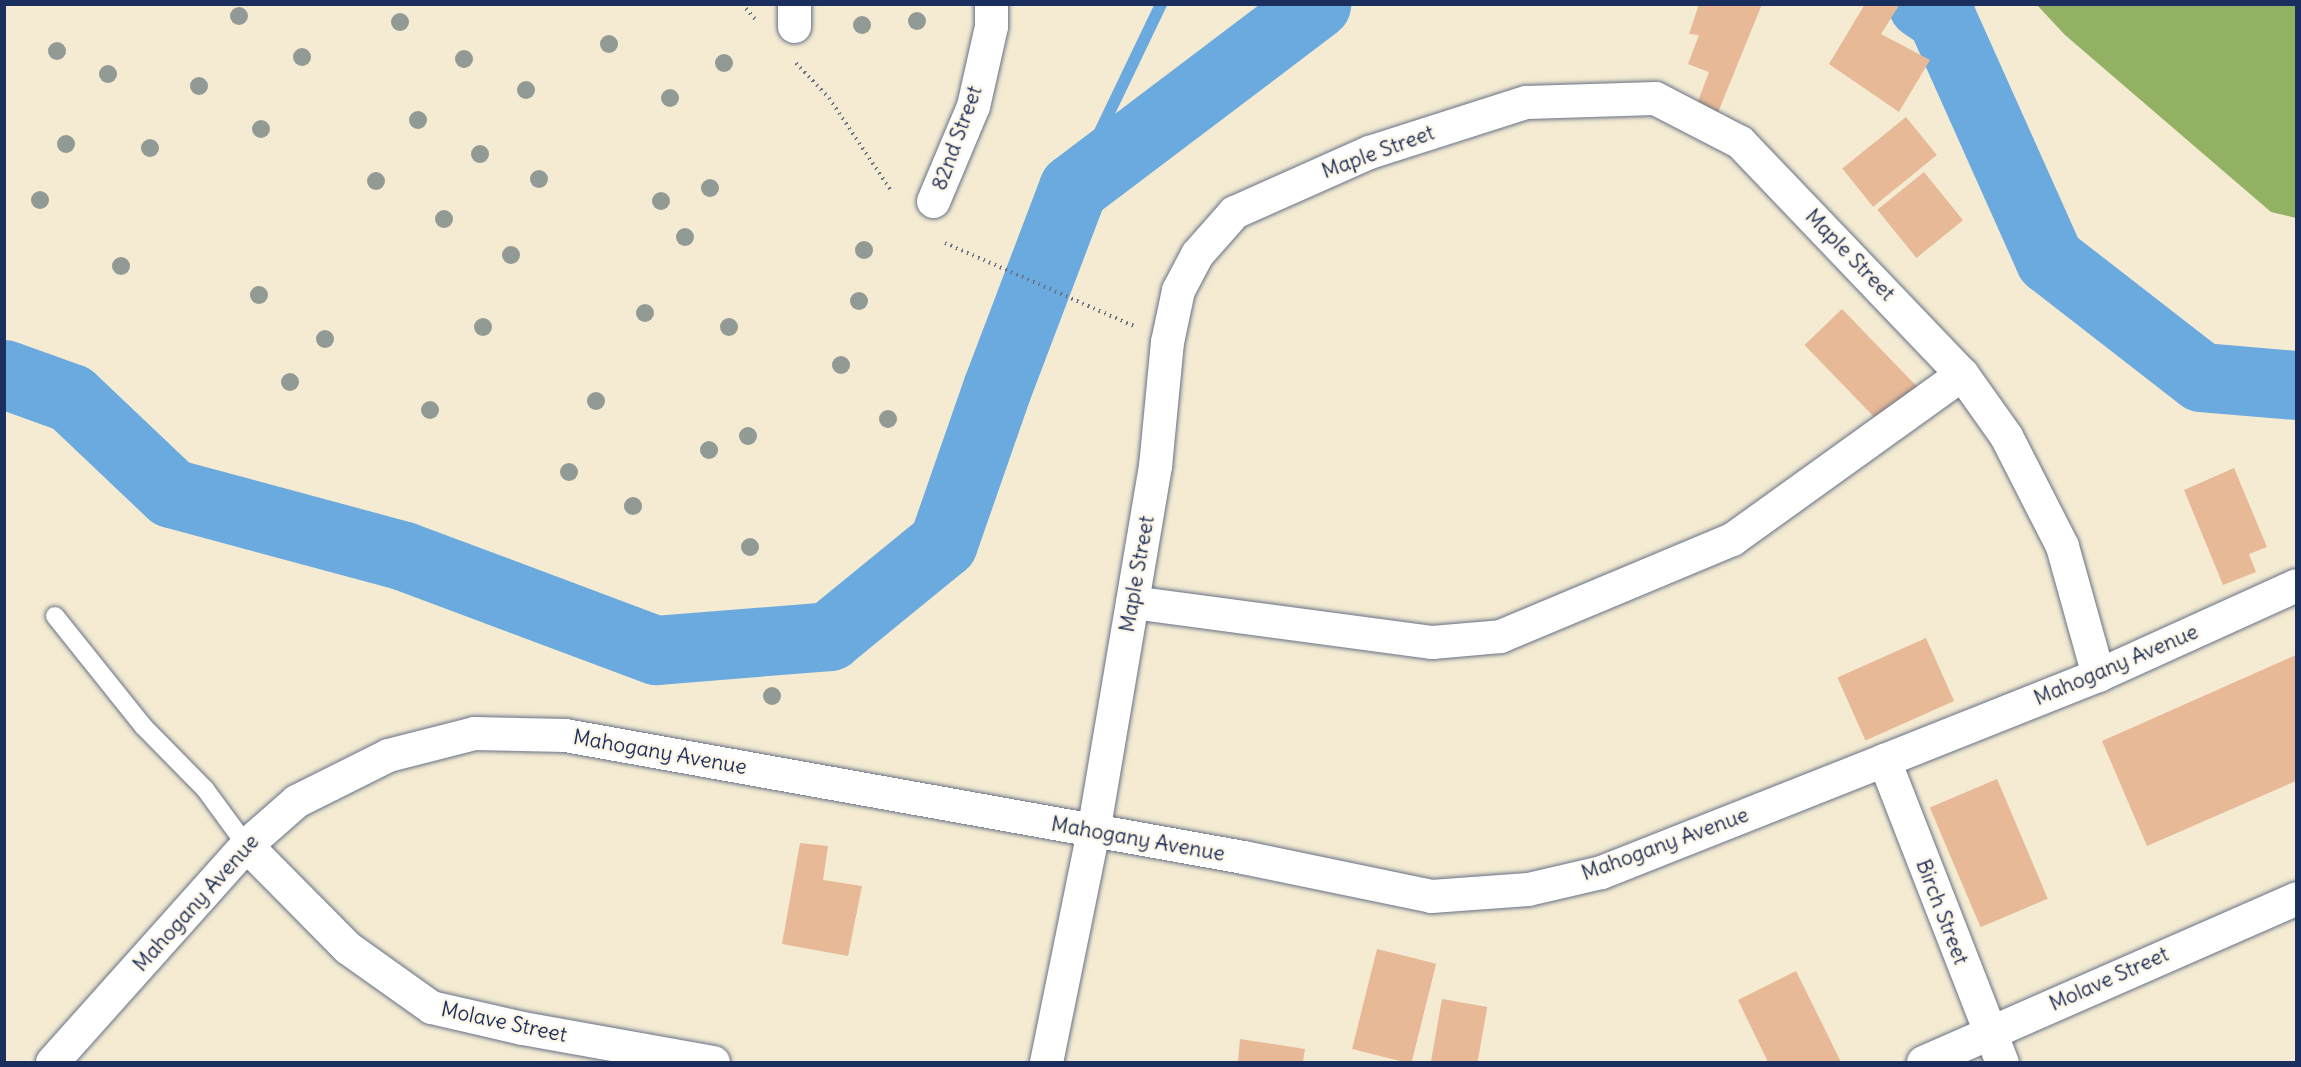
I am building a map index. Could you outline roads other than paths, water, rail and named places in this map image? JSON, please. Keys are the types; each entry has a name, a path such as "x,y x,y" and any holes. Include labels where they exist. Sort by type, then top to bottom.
{"street":[{"name":"82nd Street","path":"933,201 973,106 991,26 990,4"},
{"name":"Maple Street","path":"1046,1062 1093,832 1155,466 1167,342 1178,290 1197,254 1234,212 1369,152 1526,102 1655,98 1740,142 1962,374 2006,436 2062,546 2098,675"},
{"path":"1132,602 1431,642 1500,636 1732,538 1962,374"},
{"name":"Mahogany Avenue","path":"52,1062 246,845 296,801 388,755 474,733 566,735 1093,832 1243,857 1431,896 1528,889 1601,872 1884,760 2098,675 2296,585"},
{"name":"Birch Street","path":"1884,760 1996,1048"},
{"name":"Molave Street","path":"246,845 348,948 431,1007 522,1028 713,1062"},
{"name":"Molave Street","path":"1923,1062 1996,1048 2296,898"}],"lane":[{"path":"55,616 143,726 205,789 246,845"}],"waterway":[{"path":"1073,188 1161,4"},
{"path":"4,374 71,398 171,493 404,556 656,650 829,636 943,543 997,388 1073,188 1316,4"},
{"path":"1922,4 1941,17 2049,259 2201,377 2296,385"}]}
